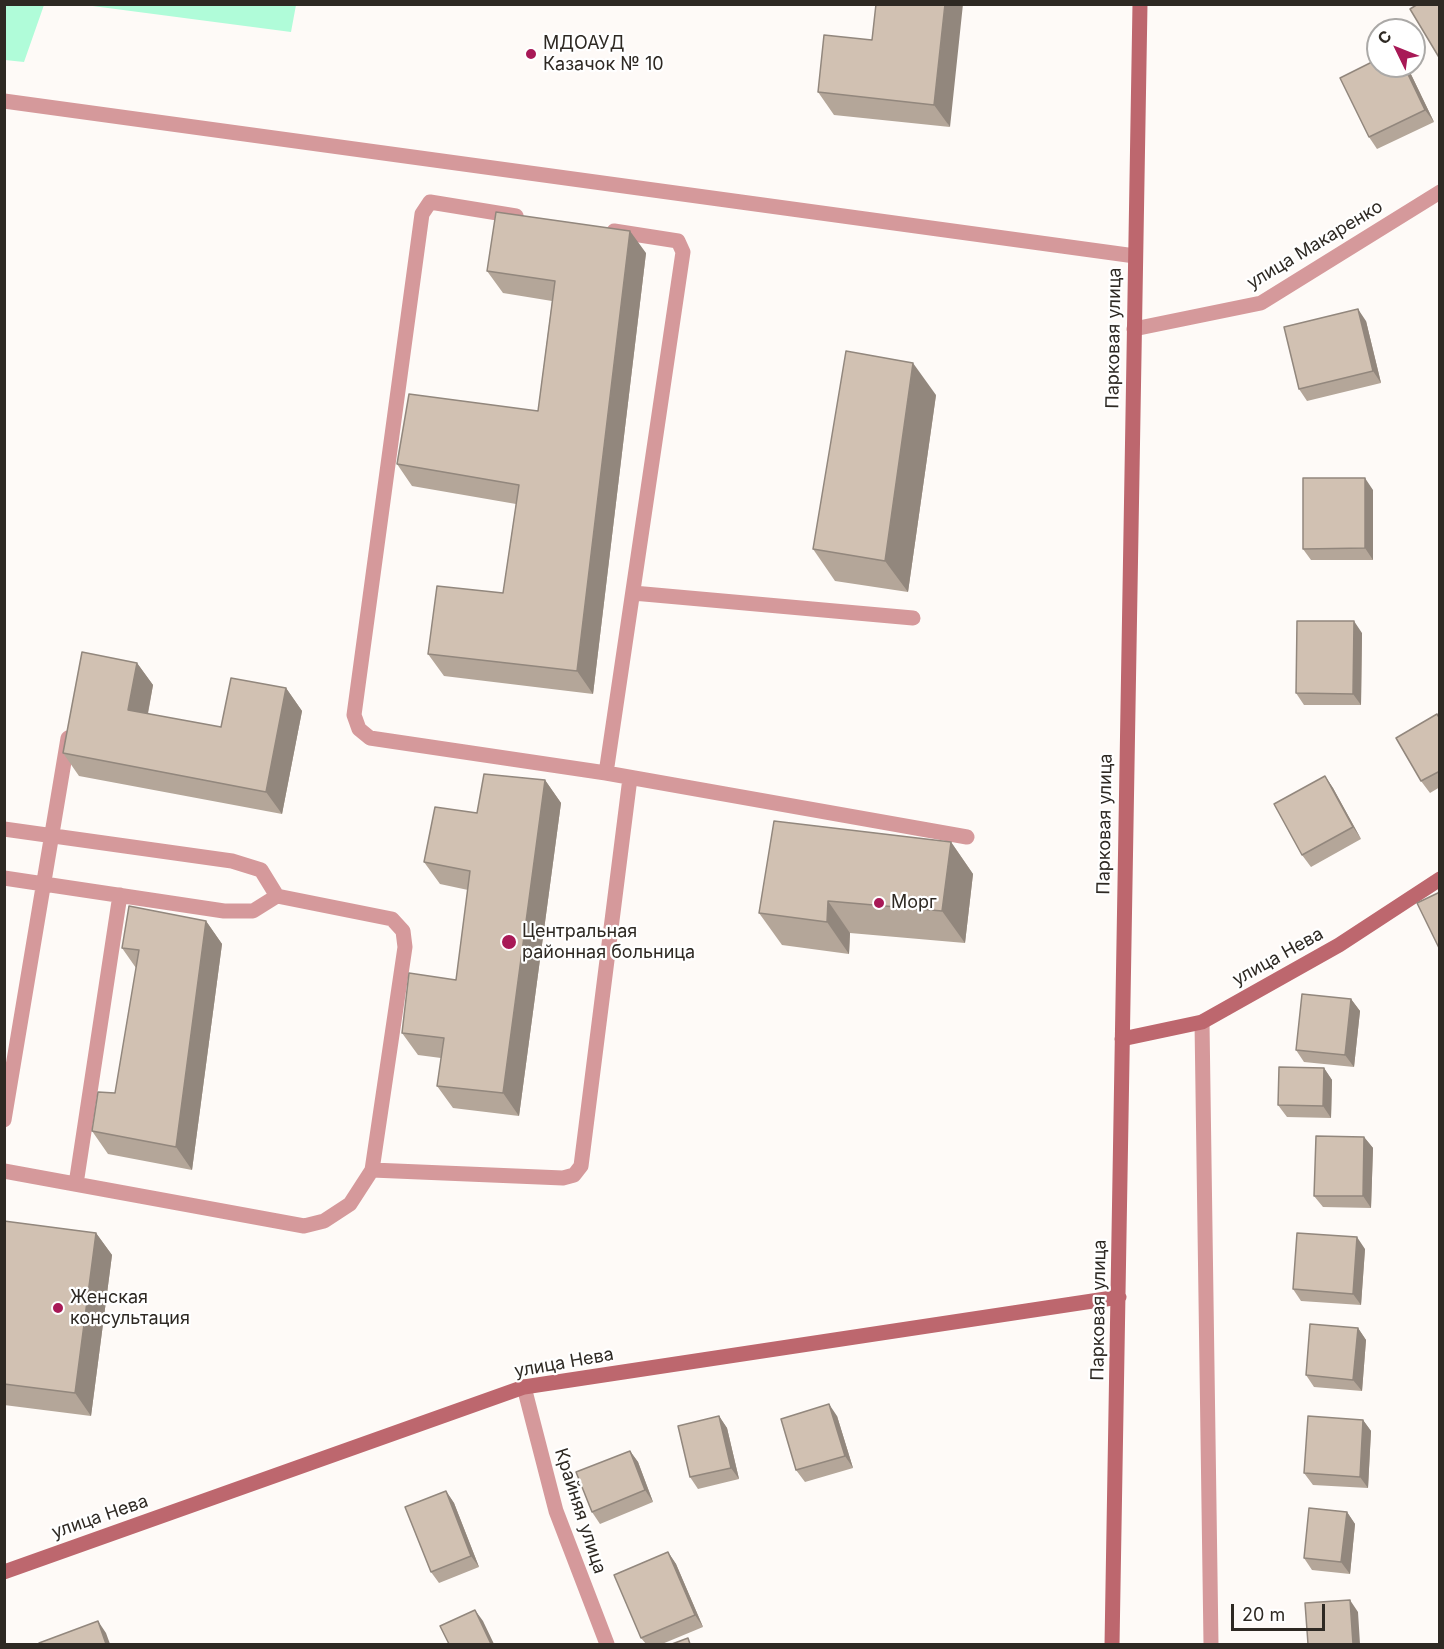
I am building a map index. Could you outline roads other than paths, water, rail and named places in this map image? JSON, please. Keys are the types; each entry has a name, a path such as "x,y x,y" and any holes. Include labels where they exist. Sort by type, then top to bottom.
{"main road":[{"name":"Парковая улица","path":"1112,1644 1140,4"},
{"name":"улица Нева","path":"1122,1039 1203,1022 1340,945 1440,879"},
{"name":"улица Нева","path":"4,1572 524,1387 1119,1297"}],"street":[{"path":"4,101 1136,256"},
{"name":"улица Макаренко","path":"1134,329 1261,303 1440,192"},
{"path":"536,219 430,202 422,214 354,715 359,729 370,738 606,773 968,837"},
{"path":"595,228 678,241 683,252 606,773"},
{"path":"633,593 913,618"},
{"path":"4,1120 44,886 50,836 71,724"},
{"path":"372,1170 563,1178 574,1175 581,1166 630,778"},
{"path":"4,829 232,861 261,870 277,896"},
{"path":"4,878 44,886 224,911 253,911 277,896 392,919 403,931 405,947 372,1170 350,1204 324,1221 304,1226 4,1171"},
{"path":"76,1184 120,895"},
{"path":"1203,1022 1211,1644"},
{"name":"Крайняя улица","path":"524,1387 556,1511 607,1644"}],"place":[{"name":"МДОАУД Казачок № 10","path":"531,54"},
{"name":"Морг","path":"879,903"},
{"name":"Центральная районная больница","path":"509,942"},
{"name":"Женская консультация","path":"58,1308"}]}
